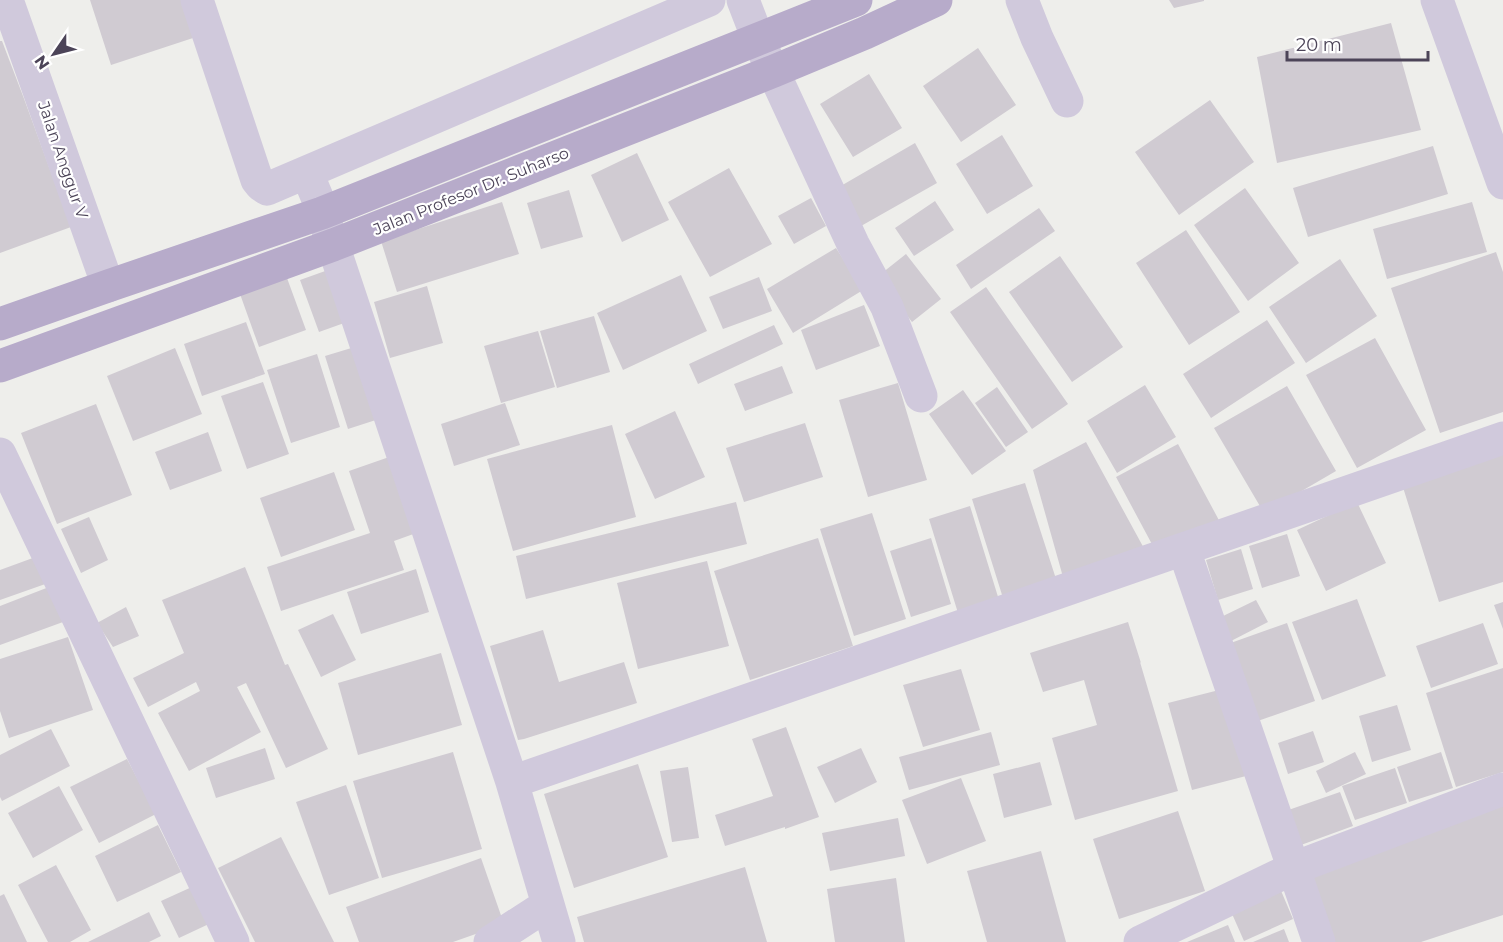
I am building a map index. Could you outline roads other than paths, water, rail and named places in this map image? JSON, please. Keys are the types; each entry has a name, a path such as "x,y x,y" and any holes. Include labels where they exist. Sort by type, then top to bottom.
{"main road":[{"name":"Jalan Profesor Dr. Suharso","path":"0,324 322,213 856,0"},
{"name":"Jalan Profesor Dr. Suharso","path":"0,366 333,245 774,71 936,0"}],"street":[{"name":"Jalan Anggur V","path":"7,0 108,286"},
{"path":"197,0 257,180 267,189 709,0"},
{"path":"743,0 758,39 853,244 887,307 921,396"},
{"path":"1022,0 1036,38 1067,101"},
{"path":"1437,0 1503,183"},
{"path":"307,173 512,782 559,942"},
{"path":"512,782 1503,438"},
{"path":"0,454 233,942"},
{"path":"1184,550 1319,942"},
{"path":"1140,942 1294,868 1503,789"},
{"path":"490,942 548,905"}]}
